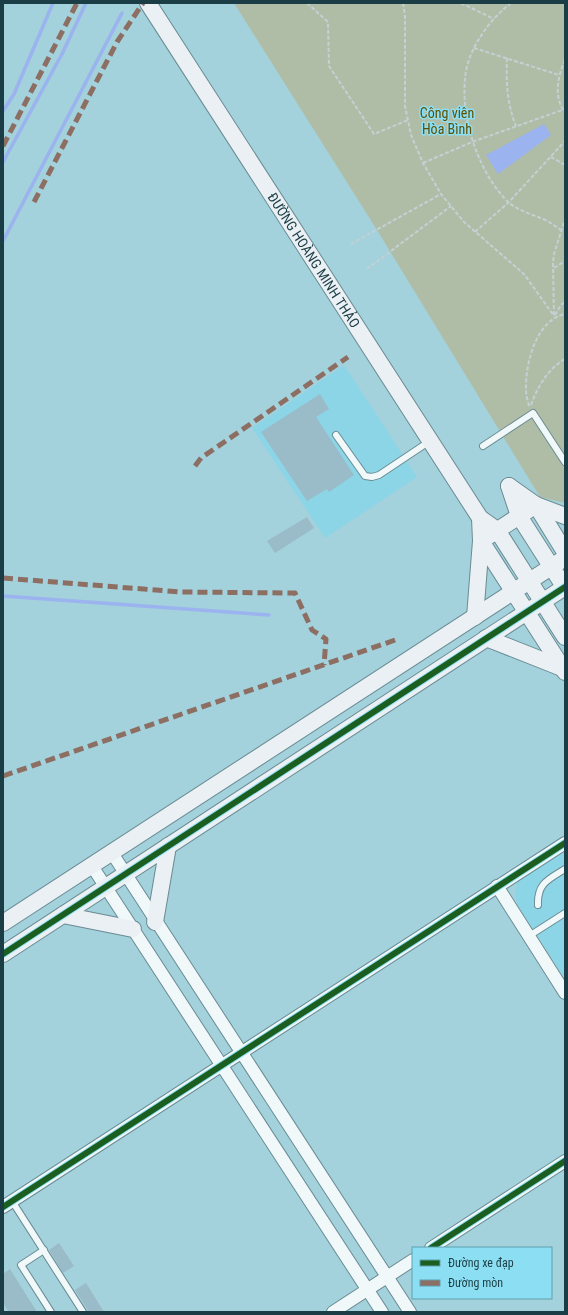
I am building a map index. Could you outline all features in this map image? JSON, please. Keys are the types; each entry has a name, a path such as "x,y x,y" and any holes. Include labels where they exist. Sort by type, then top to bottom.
{"street":[{"name":"ĐƯỜNG HOÀNG MINH THẢO","path":"148,3 480,518 497,530 565,637"},
{"path":"3,954 486,638 565,588 519,516 509,486 536,505 565,516"},
{"path":"481,540 536,505"},
{"path":"536,505 565,552"},
{"path":"475,617 481,540 480,518"},
{"path":"481,540 564,668"},
{"path":"3,923 565,558"},
{"path":"486,638 564,668"},
{"path":"8,1204 565,843"},
{"path":"155,922 168,846"},
{"path":"112,853 155,922 242,1052 410,1312"},
{"path":"92,866 382,1312"},
{"path":"497,886 565,992"},
{"path":"63,915 133,929"},
{"path":"433,1247 565,1161"},
{"path":"333,1312 412,1261"}],"lane":[{"path":"483,446 533,413 565,462"},
{"path":"336,435 365,476 372,477 379,475 430,441"},
{"path":"538,905 540,887 545,881 565,868"},
{"path":"529,936 565,913"},
{"path":"8,1204 44,1250 83,1312"},
{"path":"44,1250 21,1265 51,1312"}],"path":[{"path":"307,3 328,22 329,66 374,134 408,120"},
{"path":"403,3 405,16 405,106 411,135 423,163 451,206 476,232 524,274 554,316"},
{"path":"461,3 494,19"},
{"path":"512,3 494,19 478,40 470,56 465,79 466,106 472,142 486,175 509,202 526,214 544,220 562,230"},
{"path":"474,48 559,75"},
{"path":"507,58 506,89 511,114 516,126"},
{"path":"423,163 472,142 564,110 557,87 559,75 565,60"},
{"path":"476,232 509,202 565,141"},
{"path":"551,157 565,165"},
{"path":"351,244 442,194"},
{"path":"368,269 451,206"},
{"path":"554,316 554,254 565,219"},
{"path":"554,268 565,260"},
{"path":"565,302 561,305 540,334 530,353 526,391 530,408 538,388 545,376 565,359"},
{"path":"554,316 565,314"}],"shaded area":[{"path":"544,124 551,135 498,174 486,155"},
{"path":"344,365 417,477 325,538 252,428"},
{"path":"565,847 565,979 517,904 515,894 517,882 523,875"}],"green space":[{"name":"Công viên Hòa Bình","path":"234,3 565,3 565,503 540,497 377,230"}],"building":[{"path":"320,394 329,409 316,417 354,475 329,492 327,489 307,501 261,432"},
{"path":"307,517 314,528 275,553 267,541"},
{"path":"59,1243 74,1266 63,1273 49,1250"},
{"path":"10,1269 37,1312 9,1312 3,1303 3,1274"},
{"path":"86,1283 104,1312 89,1312 75,1290"}],"waterway":[{"path":"3,111 14,94 53,3"},
{"path":"3,162 62,54 86,3"},
{"path":"3,241 122,13"},
{"path":"3,596 269,615"}],"marked path":[{"path":"3,146 77,3"},
{"path":"34,202 117,42 143,3"},
{"path":"195,466 201,458 348,357"},
{"path":"3,578 181,592 295,593 312,630 326,639 324,665"},
{"path":"3,776 398,639"}],"cycle path":[{"path":"3,954 565,587"},
{"path":"3,1207 565,843"},
{"path":"433,1247 565,1161"}]}
